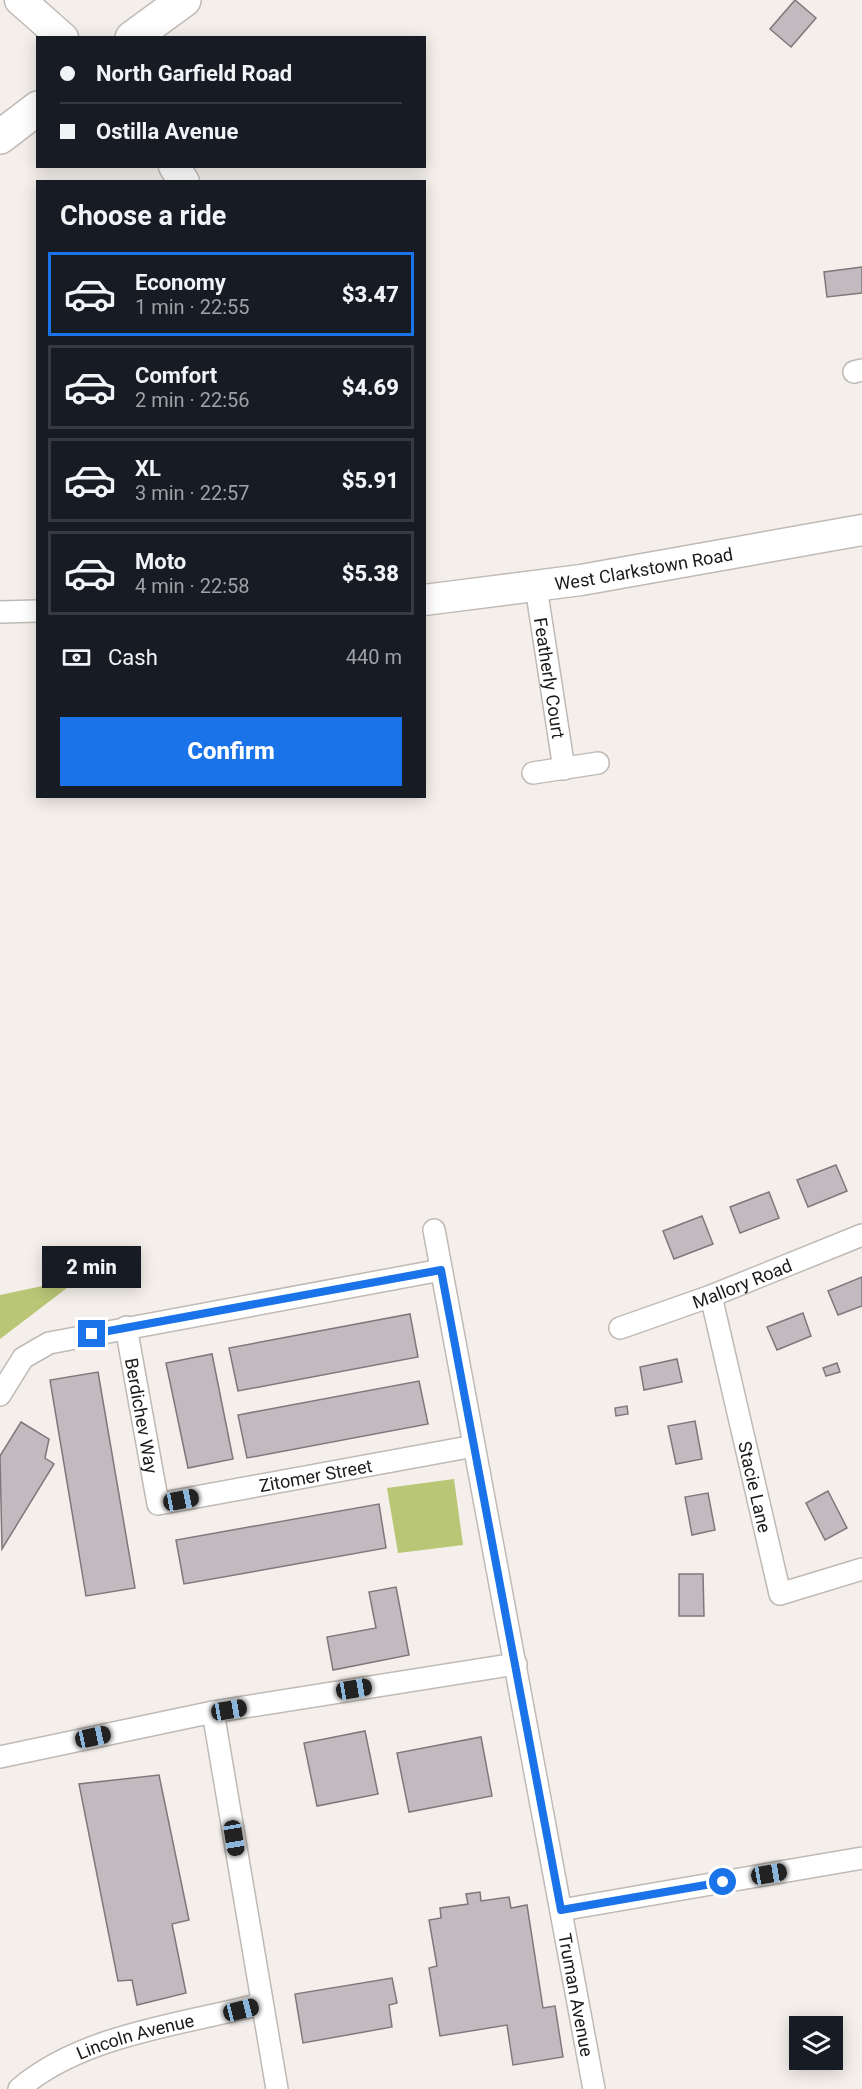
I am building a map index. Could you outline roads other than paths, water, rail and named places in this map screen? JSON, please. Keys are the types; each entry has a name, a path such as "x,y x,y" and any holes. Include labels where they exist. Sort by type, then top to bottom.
{"highway":[{"path":"135,36 184,0"},
{"path":"0,137 36,110"}],"street":[{"path":"20,0 61,36"},
{"name":"West Clarkstown Road","path":"426,600 536,586 862,530"},
{"name":"Featherly Court","path":"536,586 564,769"},
{"path":"0,612 36,611"},
{"path":"533,773 598,763"},
{"name":"Truman Avenue","path":"434,1230 594,2089"},
{"name":"Mallory Road","path":"620,1328 711,1296 862,1235"},
{"path":"0,1395 23,1358 49,1343 441,1270"},
{"name":"Stacie Lane","path":"711,1296 780,1594 862,1569"},
{"name":"Berdichev Way","path":"126,1328 158,1504"},
{"name":"Zitomer Street","path":"158,1504 474,1446"},
{"path":"0,1757 213,1713 516,1664"},
{"path":"213,1713 277,2089"},
{"path":"561,1910 862,1858"},
{"name":"Lincoln Avenue","path":"19,2089 53,2066 92,2045 261,2004"}]}
